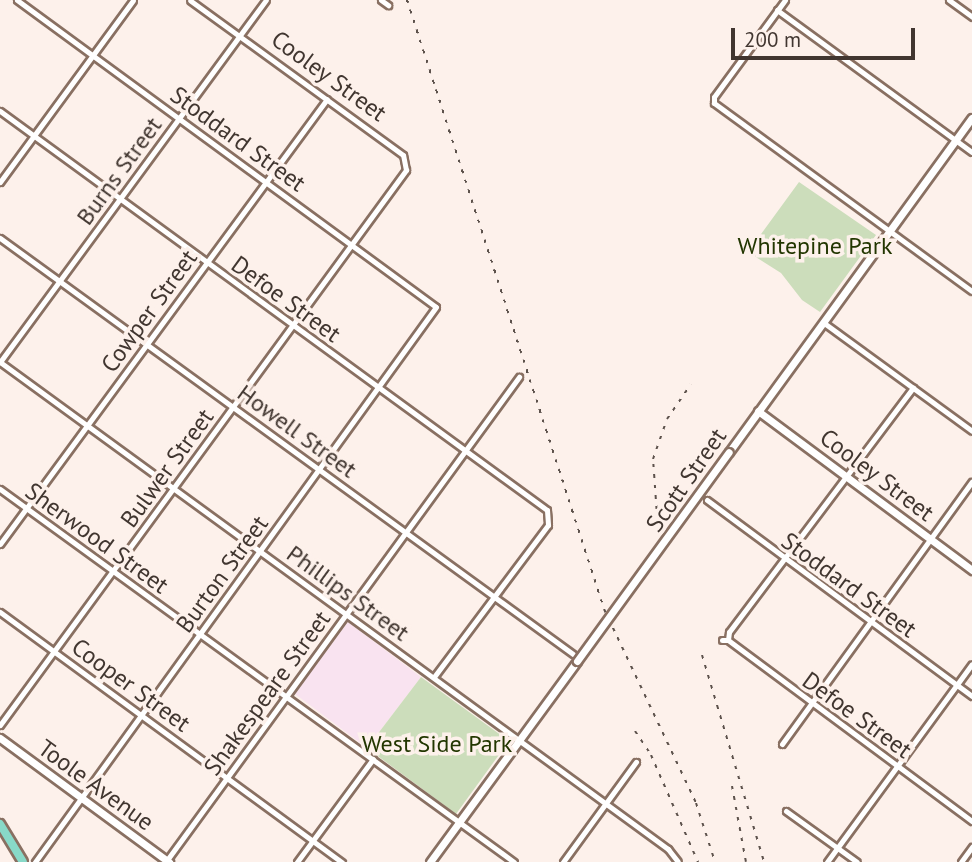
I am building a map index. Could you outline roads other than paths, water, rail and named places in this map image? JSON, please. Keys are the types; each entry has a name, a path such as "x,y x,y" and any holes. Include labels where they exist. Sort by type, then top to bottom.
{"main road":[{"path":"0,824 23,862"}],"street":[{"name":"Stoddard Street","path":"18,0 436,307"},
{"path":"0,182 133,0"},
{"name":"Cooley Street","path":"190,0 403,155 407,162"},
{"name":"Burns Street","path":"0,362 266,0"},
{"path":"381,0 388,5"},
{"path":"785,0 713,97 714,103 972,291"},
{"path":"949,0 972,17"},
{"path":"778,10 972,152"},
{"name":"Cowper Street","path":"0,544 327,99"},
{"name":"Defoe Street","path":"0,111 466,451 550,516 548,525 494,597"},
{"name":"Scott Street","path":"430,862 575,658 824,323 972,118"},
{"name":"Bulwer Street","path":"0,725 405,173 407,162"},
{"name":"Howell Street","path":"0,238 575,658"},
{"name":"Burton Street","path":"35,862 436,307"},
{"path":"824,323 972,430"},
{"name":"Phillips Street","path":"0,362 434,677 673,854 678,862"},
{"name":"Shakespeare Street","path":"168,861 285,696 519,377"},
{"path":"784,558 913,388"},
{"name":"Cooley Street","path":"758,411 972,570"},
{"path":"782,744 972,482"},
{"name":"Sherwood Street","path":"0,489 514,862"},
{"name":"Stoddard Street","path":"707,500 972,696"},
{"name":"Defoe Street","path":"784,558 725,640 972,821"},
{"path":"434,677 494,597"},
{"name":"Cooper Street","path":"0,612 342,862"},
{"path":"827,862 972,664"},
{"name":"Toole Avenue","path":"0,738 168,861"},
{"path":"297,862 373,759"},
{"path":"563,862 636,762"},
{"path":"786,811 857,862"},
{"path":"961,862 972,847"}],"railway":[{"path":"407,0 604,609 696,803 715,862"},
{"path":"658,530 653,459 667,419 691,384"},
{"path":"702,655 764,862"},
{"path":"635,731 651,755 698,862"},
{"path":"732,786 746,862"}],"park label":[{"name":"Whitepine Park","path":"815,246"},
{"name":"West Side Park","path":"437,744"}]}
